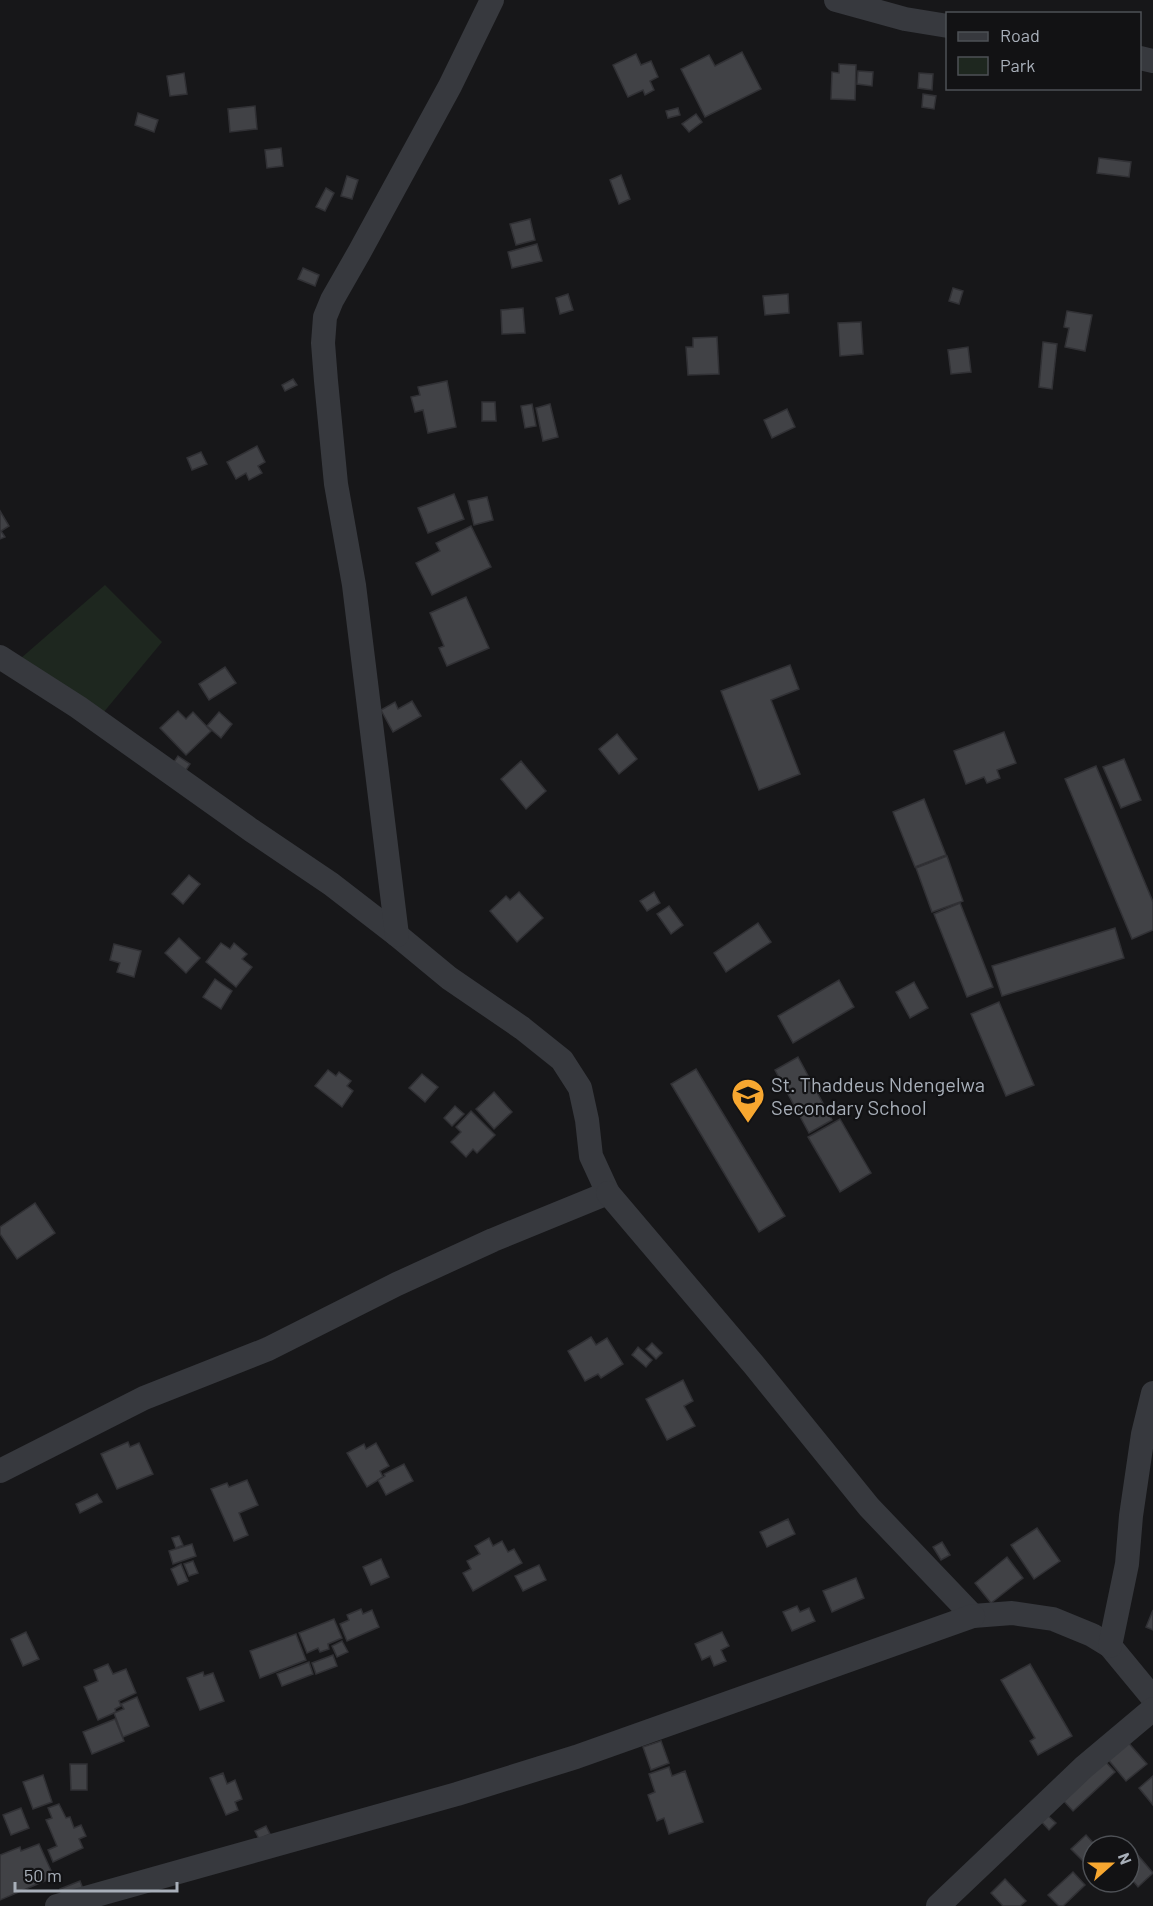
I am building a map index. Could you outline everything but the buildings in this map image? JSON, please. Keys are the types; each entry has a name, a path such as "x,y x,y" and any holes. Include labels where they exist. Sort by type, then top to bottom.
{"street":[{"path":"397,935 354,585 336,484 323,343 325,317 332,300 450,86 492,0"},
{"path":"836,0 905,19 946,26"},
{"path":"0,657 78,707 331,884 449,978 522,1028 562,1060 580,1088 587,1120 591,1156 609,1193 754,1365 869,1507 973,1616"},
{"path":"0,1471 144,1398 268,1349 397,1284 493,1240 609,1193"},
{"path":"1110,1647 1127,1564 1131,1516 1143,1434 1153,1393"},
{"path":"57,1906 457,1794 576,1757 973,1616 1012,1613 1053,1619 1092,1635 1110,1647 1153,1698"},
{"path":"938,1906 1084,1767 1153,1709"}],"green space":[{"path":"105,585 162,642 103,713 20,659"}],"place":[{"name":"St. Thaddeus Ndengelwa Secondary School","path":"748,1124"}]}
